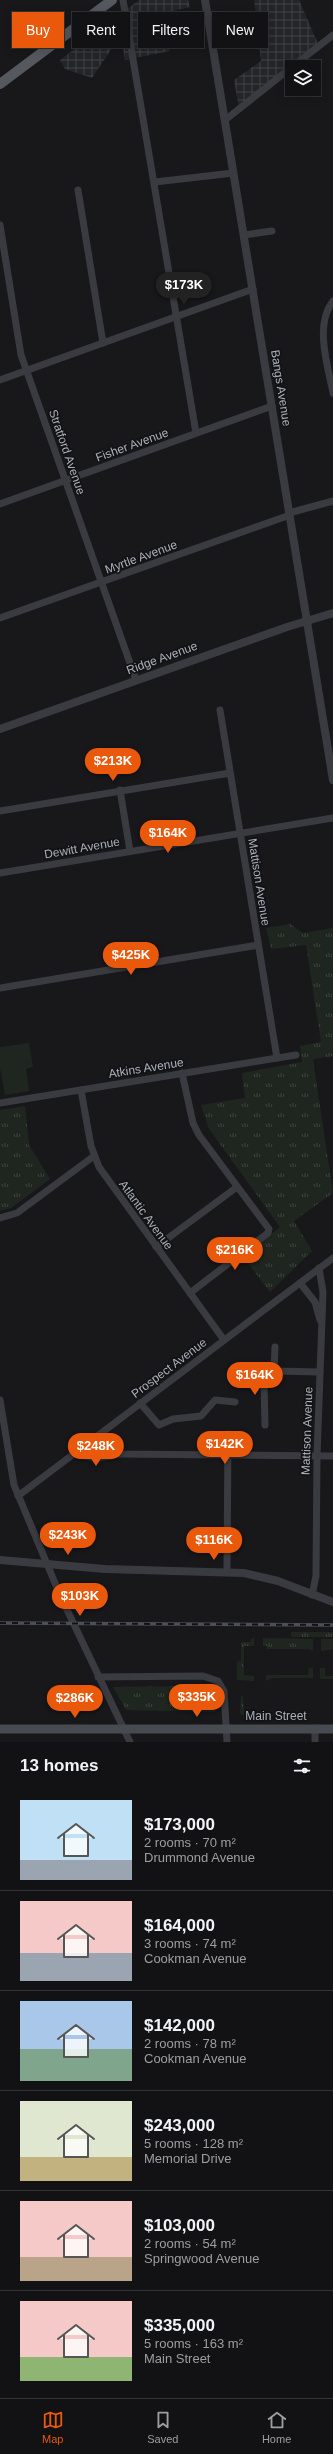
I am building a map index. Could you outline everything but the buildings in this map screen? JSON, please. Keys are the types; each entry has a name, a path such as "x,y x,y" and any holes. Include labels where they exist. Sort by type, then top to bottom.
{"main road":[{"path":"0,84 112,0"},
{"name":"Main Street","path":"0,1729 333,1729"}],"street":[{"path":"123,0 155,182 196,433"},
{"name":"Bangs Avenue","path":"205,0 333,780"},
{"path":"301,60 333,35"},
{"path":"224,120 285,72"},
{"path":"155,182 233,173"},
{"path":"78,190 103,343"},
{"name":"Stratford Avenue","path":"0,225 21,355 136,680"},
{"path":"244,236 272,231"},
{"path":"0,380 253,289"},
{"path":"333,301 327,311 323,327 333,393"},
{"name":"Fisher Avenue","path":"0,504 272,406"},
{"name":"Myrtle Avenue","path":"0,618 290,514 333,501"},
{"name":"Ridge Avenue","path":"0,729 307,620 333,613"},
{"name":"Mattison Avenue","path":"220,710 277,1058"},
{"path":"0,811 230,773"},
{"path":"120,790 130,851"},
{"name":"Dewitt Avenue","path":"0,873 333,818"},
{"path":"0,988 258,945"},
{"name":"Atkins Avenue","path":"0,1103 296,1055"},
{"path":"182,1073 193,1123 205,1144 269,1229 268,1234 190,1293"},
{"name":"Atlantic Avenue","path":"81,1090 94,1156 105,1177 224,1340"},
{"path":"0,1218 17,1213 94,1156"},
{"path":"156,1247 237,1187"},
{"name":"Prospect Avenue","path":"18,1496 300,1282 319,1268 330,1264 333,1258"},
{"name":"Mattison Avenue","path":"312,1594 316,1576 317,1456 323,1292 319,1268"},
{"path":"300,1282 315,1302 322,1329"},
{"path":"265,1425 264,1382 274,1381 275,1347"},
{"path":"274,1371 320,1372"},
{"path":"0,1400 14,1485 18,1496 46,1564 130,1742"},
{"path":"140,1403 159,1426 173,1419 201,1416 215,1400 235,1402"},
{"path":"227,1572 228,1434"},
{"path":"93,1440 101,1451 117,1454 333,1456"},
{"path":"75,1454 96,1458 117,1454"},
{"path":"0,1560 112,1569 227,1572 259,1576 333,1602"},
{"path":"98,1677 212,1678 220,1683 224,1690 227,1742"},
{"path":"315,1728 315,1742"}],"shaded area":[{"path":"139,0 188,0 190,7 168,12 138,12 138,48 170,48 170,51 125,60 123,48 130,48 130,12 123,12"},
{"path":"254,0 299,0 319,46 301,60 285,60 285,72 239,108 234,80 261,61 260,48 268,48 268,12 255,12"},
{"path":"76,48 112,48 92,78 65,69 60,60"}],"green space":[{"path":"290,924 303,933 333,928 333,1056 313,1059 333,1193 294,1221 312,1251 270,1292 243,1257 280,1227 209,1129 201,1105 245,1098 242,1073 302,1062 300,1046 321,1042 306,945 271,949 266,928"},
{"path":"29,1043 33,1067 26,1069 29,1091 5,1095 0,1068 0,1047"},
{"path":"25,1106 29,1145 50,1179 11,1208 0,1211 0,1110"},
{"path":"291,1632 333,1632 333,1637 291,1637"},
{"path":"254,1638 254,1646 244,1646 244,1675 254,1676 254,1681 237,1680 237,1662 241,1661 241,1642 251,1642 251,1639"},
{"path":"263,1638 313,1639 313,1651 309,1649 267,1649 267,1646 263,1646"},
{"path":"321,1639 333,1639 333,1649 321,1651"},
{"path":"309,1668 313,1668 313,1678 273,1678 266,1681 266,1675 308,1675"},
{"path":"320,1668 325,1668 325,1676 333,1676 333,1679 320,1679"},
{"path":"198,1686 214,1691 215,1712 126,1710 113,1687"},
{"path":"241,1696 243,1697 244,1714 300,1714 243,1715 240,1714"}],"railway":[{"path":"0,1623 333,1625"}]}
